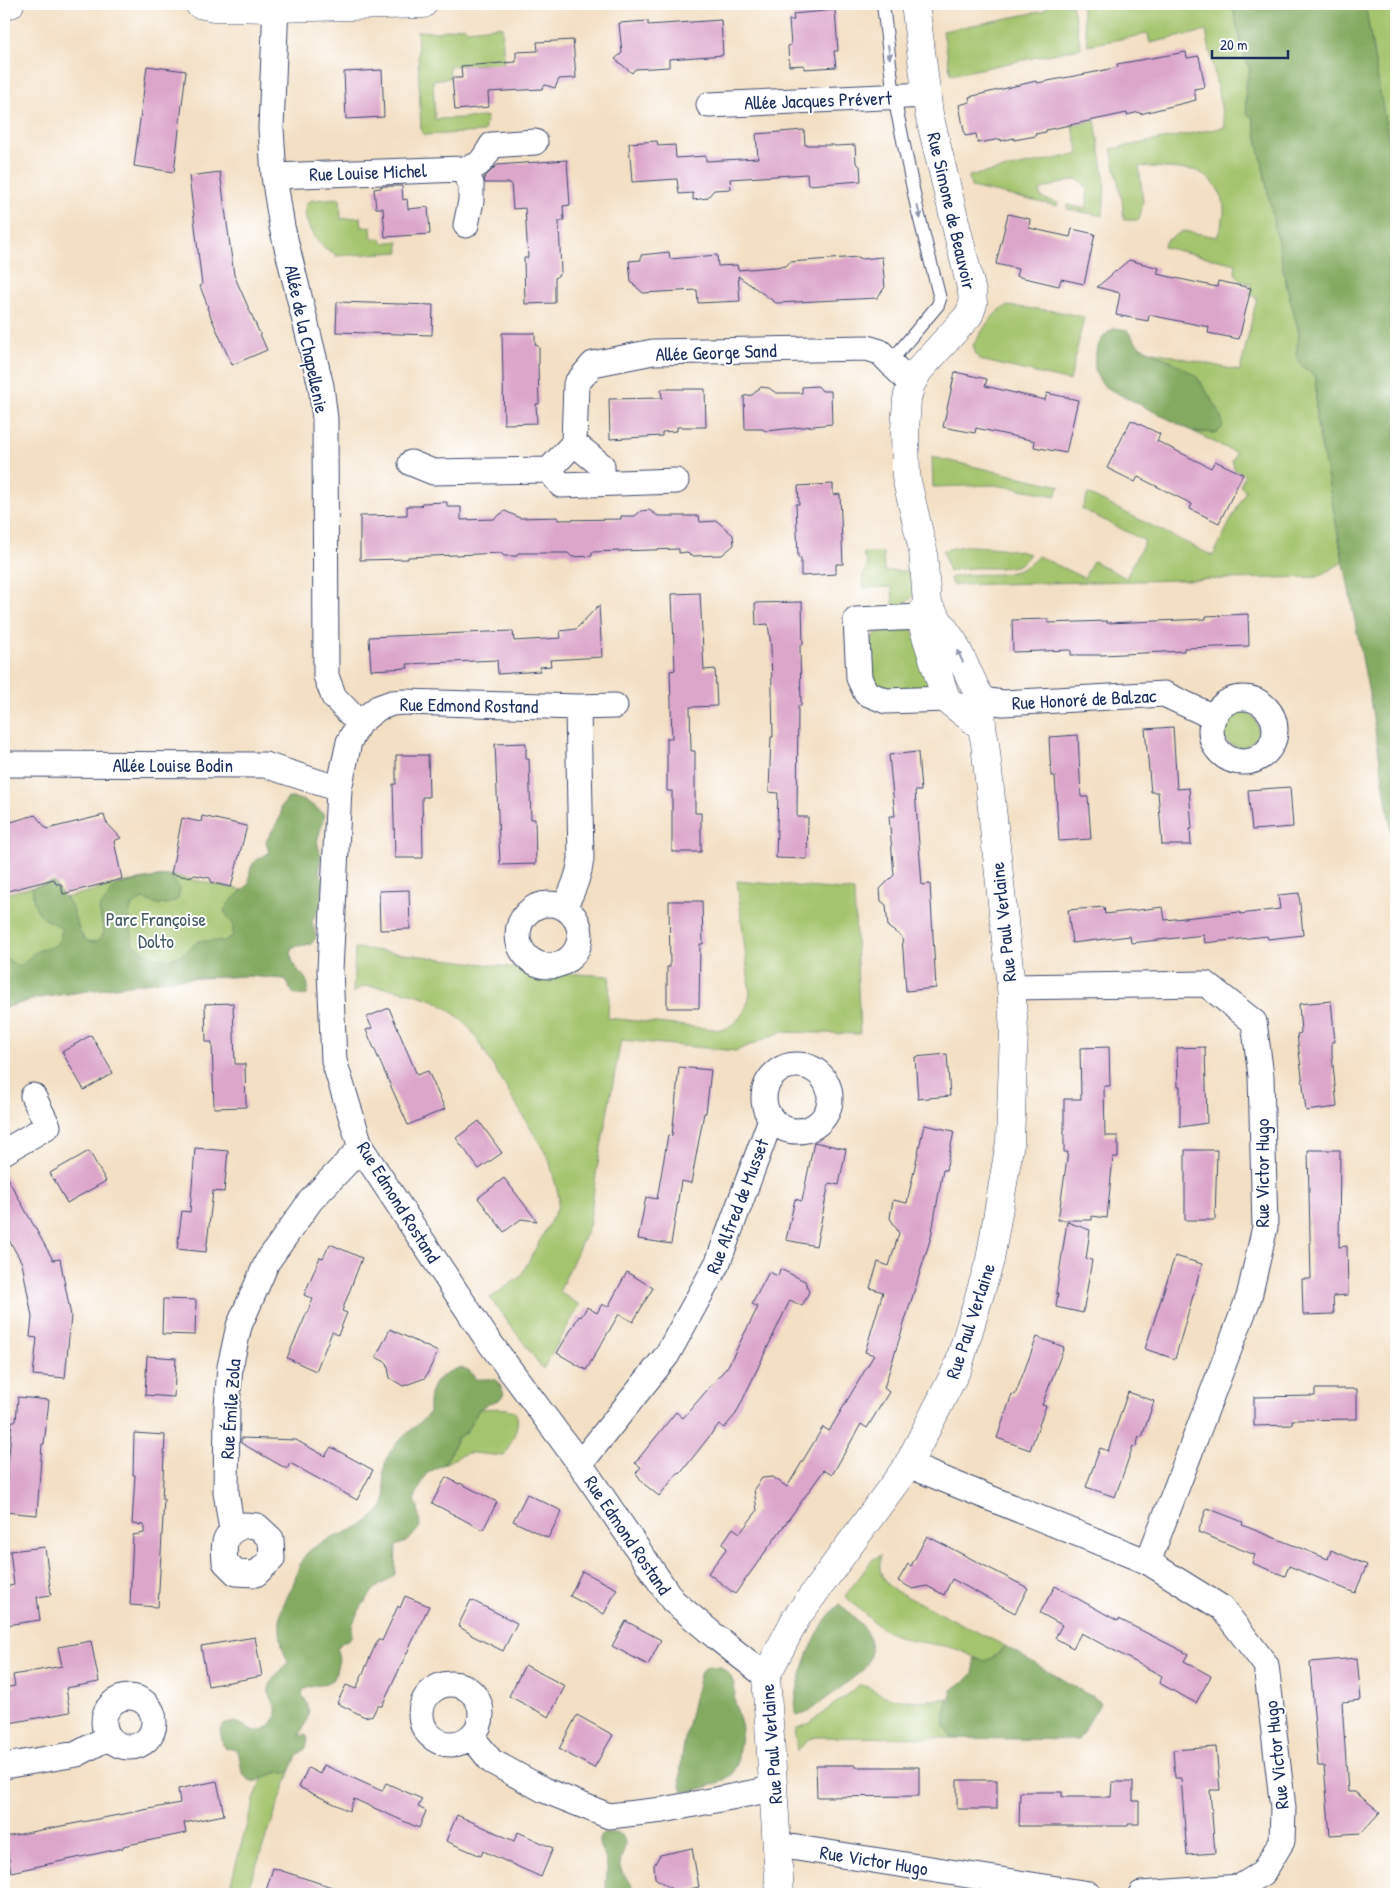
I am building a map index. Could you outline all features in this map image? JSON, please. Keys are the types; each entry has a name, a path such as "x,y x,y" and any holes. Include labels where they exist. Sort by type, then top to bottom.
{"street":[{"path":"4,5 10,4"},
{"path":"199,4 214,7 423,4"},
{"name":"Rue Simone de Beauvoir","path":"915,4 935,143 972,292 972,304 969,315 919,370 911,384 906,414 906,477 924,550 924,611"},
{"name":"Allée de la Chapellenie","path":"276,6 271,128 274,176 282,227 321,386 325,419 326,676 334,697 359,723"},
{"name":"Allée Jacques Prévert","path":"709,105 927,95"},
{"name":"Rue Louise Michel","path":"274,176 474,168 480,164 492,145 534,142"},
{"path":"462,169 471,184 471,201 466,225"},
{"name":"Allée George Sand","path":"574,443 576,384 593,364 653,352 867,348 880,352 891,361 911,384"},
{"path":"411,463 433,472 549,470 574,443 602,466 602,482"},
{"path":"549,470 560,485 602,482 676,481"},
{"path":"946,699 924,611 856,620 859,678 866,693 886,701 946,699 981,714"},
{"name":"Rue Paul Verlaine","path":"780,1894 766,1676 796,1618 908,1465 958,1366 990,1260 1010,1142 1014,1031 981,714 954,642 924,611"},
{"name":"Rue Honoré de Balzac","path":"981,714 1003,702 1164,694 1213,717"},
{"name":"Rue Edmond Rostand","path":"615,706 578,707 405,702 392,703 378,708 359,723 349,742 339,789 330,970 334,1061 361,1148 487,1339 580,1464 673,1601 766,1676"},
{"path":"564,906 576,881 581,859 578,707"},
{"name":"Allée Louise Bodin","path":"4,764 266,765 339,789"},
{"name":"Rue Victor Hugo","path":"1011,988 1206,984 1254,1022 1261,1076 1265,1227 1249,1297 1148,1562"},
{"path":"4,1152 48,1126 33,1096"},
{"name":"Rue Alfred de Musset","path":"580,1464 667,1355 695,1305 718,1262 770,1119"},
{"name":"Rue Émile Zola","path":"232,1530 226,1492 227,1406 230,1366 239,1326 267,1262 311,1200 361,1148"},
{"name":"Rue Victor Hugo","path":"908,1465 1148,1562 1222,1608 1266,1665 1283,1808 1282,1841 1263,1873 1240,1887 1141,1894"},
{"path":"471,1736 492,1761 544,1790 609,1816 663,1810 773,1788"},
{"path":"4,1766 78,1754 109,1738"},
{"name":"Rue Victor Hugo","path":"778,1845 1089,1894"}],"lane":[{"path":"883,4 894,96 940,299 938,305 891,361"}],"green space":[{"path":"1046,4 1072,4 1081,48 951,75 943,31 1043,11 1046,8"},
{"path":"1232,4 1242,48 1250,70 1245,86 1247,113 1253,118 1287,287 1299,333 1296,354 1300,364 1316,378 1316,419 1343,562 1318,577 952,585 950,578 962,575 1008,573 1028,565 1038,556 1084,578 1093,561 1126,578 1145,541 1082,509 1088,494 1213,556 1246,490 1240,486 1245,476 1235,470 1232,461 1236,453 1194,432 1205,433 1218,409 1196,376 1151,351 1240,371 1257,297 1249,295 1251,284 1240,281 1235,273 1236,264 1163,247 1166,241 1183,231 1217,237 1224,214 1223,200 1211,181 1194,170 1139,166 1143,203 1139,220 1124,220 1122,200 1111,149 1225,127 1206,31 1150,43 1148,34 1088,45 1081,5"},
{"path":"1232,4 1365,4 1389,145 1396,172 1396,861 1370,699 1316,419 1316,378 1300,364 1296,354 1299,333 1287,287 1253,118 1247,114 1245,86 1250,70 1242,48"},
{"path":"1365,4 1396,4 1396,172 1389,145"},
{"path":"463,26 468,30 502,26 504,68 486,69 485,64 449,66 450,78 433,80 435,119 487,117 484,132 424,135 421,131 417,31 438,32"},
{"path":"1095,120 1105,183 1103,216 1067,209 1068,205 1086,209 1086,188 1077,179 1045,188 1039,192 1042,198 1058,203 1057,206 971,187 969,176 1079,154 1072,125"},
{"path":"340,198 341,219 361,217 362,227 371,226 372,239 381,238 382,243 398,241 399,252 336,256 320,243 309,227 305,215 306,203 312,200"},
{"path":"1007,306 1056,311 1084,317 1070,381 980,360 976,355 973,345 996,313"},
{"path":"1115,328 1127,330 1139,346 1171,361 1196,376 1218,409 1222,420 1222,428 1216,433 1194,432 1105,387 1096,373 1096,354 1101,341 1109,331"},
{"path":"932,457 1060,486 1055,496 994,485 933,487"},
{"path":"964,546 1014,550 1030,554 1022,563 1015,566 965,568 949,572 943,550"},
{"path":"864,553 883,553 884,571 917,571 913,597 904,604 893,606 892,587 863,588 862,576 867,566 863,556"},
{"path":"913,629 931,686 898,689 880,687 876,684 871,670 870,652 872,638 875,634 882,631"},
{"path":"1240,711 1247,712 1253,716 1257,722 1257,736 1253,742 1247,746 1240,747 1233,746 1227,742 1223,736 1222,729 1223,722 1227,716 1233,712"},
{"name":"Parc Françoise Dolto","path":"288,798 308,803 325,815 318,841 321,857 319,871 324,880 322,904 312,921 316,938 311,944 292,947 291,956 296,968 307,982 307,995 295,994 289,987 286,979 249,976 171,979 38,998 4,1008 4,956 20,966 37,951 55,945 59,940 62,930 45,919 39,912 34,901 33,887 53,882 71,906 84,939 91,942 98,941 104,933 99,909 116,885 170,875 180,889 178,899 161,904 144,899 136,902 132,907 129,917 132,943 150,955 166,959 181,955 198,941 224,941 233,936 233,924 224,911 228,904 249,884 251,868 255,861 269,853 266,841 281,816 281,807"},
{"name":"Parc Françoise Dolto","path":"170,875 289,900 286,979 249,976 171,979 38,998 4,1008 4,894 53,882 64,898 126,882"},
{"path":"737,881 854,891 860,1034 781,1032 736,1051 621,1040 596,1174 589,1226 559,1292 580,1305 543,1369 490,1298 520,1277 557,1209 559,1198 549,1159 472,1031 457,1016 433,1000 401,991 369,986 353,993 355,948 514,968 610,976 608,1018 722,1030 738,1020 747,1005 750,993"},
{"path":"459,1368 469,1370 475,1379 498,1381 504,1394 499,1400 479,1409 466,1432 457,1438 448,1458 442,1465 426,1474 414,1500 418,1507 420,1527 408,1541 396,1546 395,1574 375,1589 359,1611 353,1624 352,1635 341,1643 337,1649 339,1660 334,1679 303,1690 302,1695 309,1711 300,1736 306,1735 308,1739 306,1748 297,1756 290,1772 275,1773 256,1781 249,1780 242,1773 239,1755 236,1750 226,1748 223,1745 220,1730 223,1725 235,1722 258,1731 267,1728 274,1720 276,1708 269,1695 269,1690 274,1678 288,1662 281,1638 281,1613 301,1563 309,1551 327,1540 365,1523 381,1509 386,1494 384,1468 391,1451 429,1413 431,1390 438,1379 450,1371"},
{"path":"479,1409 504,1409 515,1413 517,1425 513,1439 504,1456 466,1453 442,1465 448,1458 457,1438 466,1432"},
{"path":"881,1555 881,1574 892,1589 1005,1646 991,1659 981,1660 956,1649 900,1637 877,1625 845,1596 873,1559"},
{"path":"839,1605 846,1609 863,1627 870,1641 870,1656 862,1671 809,1712 801,1715 795,1714 798,1687 814,1640 830,1614"},
{"path":"1005,1646 1101,1702 1078,1740 953,1738 948,1732 944,1720 952,1690 972,1674 974,1658 987,1660 999,1653"},
{"path":"708,1666 721,1667 730,1675 734,1684 734,1699 742,1728 737,1764 733,1774 719,1783 693,1791 683,1791 681,1768 686,1734 700,1674"},
{"path":"859,1685 898,1699 920,1701 948,1698 945,1714 946,1724 953,1738 816,1737 808,1739 797,1752 795,1733 797,1728 810,1723"},
{"path":"281,1772 290,1772 246,1894 228,1894 259,1786 265,1777"},
{"path":"606,1833 619,1834 624,1839 625,1847 620,1867 636,1894 607,1894 607,1865 599,1842 601,1835"}],"building":[{"path":"835,10 838,51 834,51 836,67 804,69 804,65 789,66 788,46 791,45 789,20 794,20 793,14"},
{"path":"721,20 723,55 669,59 669,67 635,69 632,73 615,59 622,53 619,23 648,21 648,25"},
{"path":"573,40 576,78 559,79 555,88 545,85 542,89 488,92 489,107 455,110 452,78 462,78 461,66 516,62 516,52 538,51 537,42"},
{"path":"1186,52 1187,58 1199,56 1205,87 1194,89 1196,100 1140,114 1139,112 1127,115 1127,113 1046,130 1046,132 1035,134 1036,136 1014,140 1014,138 1001,141 1001,139 978,143 976,134 965,136 959,105 970,102 969,97 1036,81 1037,83 1096,72 1118,67 1117,64"},
{"path":"147,66 186,71 174,172 134,166"},
{"path":"382,70 384,117 346,119 344,72"},
{"path":"804,130 805,145 855,145 856,163 860,166 861,181 808,185 807,174 730,179 731,189 714,190 707,198 693,200 693,193 679,194 677,179 632,182 629,143 657,141 658,146 675,145 676,158 706,156 706,161 758,158 756,134"},
{"path":"567,160 570,205 563,206 564,220 559,221 561,273 555,278 555,303 525,304 524,258 528,258 525,208 513,209 511,183 485,183 484,178 497,165"},
{"path":"220,172 234,275 267,350 232,365 207,308 200,286 202,285 189,176"},
{"path":"381,186 402,186 403,200 407,199 408,209 428,207 430,234 385,237 383,208 376,208 374,189 381,188"},
{"path":"1008,214 1030,219 1029,228 1070,237 1072,229 1095,234 1084,284 1061,279 1059,286 1016,276 1018,269 996,264"},
{"path":"669,252 670,259 717,255 718,266 737,265 738,270 786,266 790,262 882,257 885,287 877,298 776,303 738,276 740,301 698,303 697,290 643,293 631,282 629,261 641,260 641,255"},
{"path":"1129,260 1159,268 1157,274 1217,287 1218,281 1251,288 1239,339 1208,333 1209,327 1149,315 1148,321 1116,315 1120,293 1097,287"},
{"path":"337,302 433,305 432,335 336,332"},
{"path":"502,333 535,333 535,344 539,347 537,423 504,424"},
{"path":"955,372 987,379 985,386 1045,400 1047,393 1078,400 1066,453 1034,447 1035,441 976,428 975,433 943,427"},
{"path":"818,386 822,391 831,391 832,424 766,431 762,429 745,429 744,396 752,395 761,387 769,388 776,393 802,393 802,387"},
{"path":"661,389 705,389 706,427 677,427 677,431 662,432 662,436 610,439 609,399 662,398"},
{"path":"1131,420 1160,434 1157,441 1211,468 1215,461 1243,474 1219,523 1190,509 1192,504 1138,477 1135,482 1107,468"},
{"path":"833,484 833,495 840,494 843,564 836,564 836,574 801,576 801,558 798,558 796,504 799,504 798,486"},
{"path":"447,502 447,507 461,507 461,520 494,519 505,511 520,518 558,517 558,520 621,519 621,516 635,516 641,511 649,510 658,516 699,516 700,522 717,521 733,535 734,545 722,555 691,556 687,552 679,553 679,549 592,552 592,556 572,557 568,553 518,553 517,556 504,556 501,553 360,560 360,516 407,515 407,506"},
{"path":"700,593 704,670 715,669 717,706 690,707 691,751 695,751 695,813 701,813 701,852 672,852 672,791 667,791 667,738 672,738 670,671 675,670 672,594"},
{"path":"802,602 803,645 800,645 801,706 798,706 797,817 808,817 807,859 776,858 778,793 769,792 771,737 773,737 771,646 768,624 756,625 755,603"},
{"path":"599,605 602,657 550,660 551,666 540,667 540,671 498,674 497,660 407,664 408,668 371,670 369,637 513,631 514,641 561,638 560,631 576,629"},
{"path":"1248,614 1249,646 1184,648 1184,651 1102,655 1071,655 1071,650 1013,652 1012,620 1048,619 1048,623 1107,621 1107,623 1206,619 1206,616"},
{"path":"1173,727 1177,789 1189,788 1192,829 1190,829 1191,845 1162,845 1158,792 1151,792 1145,729"},
{"path":"1078,735 1081,797 1088,797 1091,839 1059,841 1055,776 1051,776 1049,737"},
{"path":"526,743 526,759 529,759 531,819 535,819 536,864 500,865 495,744"},
{"path":"918,752 921,791 915,791 922,885 930,884 936,988 906,991 902,937 888,927 886,905 881,901 880,889 894,875 889,816 895,816 889,755"},
{"path":"396,755 428,755 429,797 422,797 423,858 395,858 393,784 396,784"},
{"path":"1290,787 1293,827 1252,830 1248,790"},
{"path":"35,815 47,829 104,815 106,822 121,838 114,841 122,879 63,894 61,884 56,884 54,879 4,892 4,824"},
{"path":"202,816 247,826 231,887 212,883 210,878 171,874 182,818 201,822"},
{"path":"409,890 410,929 380,930 379,891"},
{"path":"1299,893 1303,935 1268,939 1267,936 1205,943 1204,935 1131,943 1130,936 1072,943 1068,910 1104,907 1105,914 1163,907 1165,920 1280,909 1278,895"},
{"path":"669,901 702,901 703,944 700,944 699,1008 667,1008 667,967 670,967"},
{"path":"1331,1001 1335,1042 1332,1042 1332,1054 1337,1107 1306,1111 1297,1034 1301,1033 1299,1004"},
{"path":"233,1003 235,1064 245,1064 246,1107 214,1108 212,1042 206,1042 205,1004"},
{"path":"389,1008 417,1075 428,1071 445,1109 408,1125 366,1030 372,1028 367,1017"},
{"path":"91,1035 113,1073 84,1090 62,1052"},
{"path":"1109,1047 1110,1086 1104,1086 1105,1136 1118,1136 1118,1157 1113,1157 1107,1218 1092,1216 1092,1220 1058,1220 1068,1152 1064,1152 1064,1099 1081,1099 1080,1048"},
{"path":"1205,1047 1207,1123 1180,1127 1180,1086 1178,1086 1177,1048"},
{"path":"947,1054 950,1096 918,1099 915,1057"},
{"path":"679,1067 711,1070 706,1113 704,1113 691,1183 681,1181 671,1244 638,1239 646,1197 657,1199 668,1135 672,1136"},
{"path":"479,1121 502,1153 479,1169 456,1138"},
{"path":"924,1125 954,1131 946,1170 943,1170 931,1237 884,1388 889,1392 867,1428 861,1424 832,1475 824,1470 735,1594 708,1573 727,1548 722,1544 733,1528 740,1533 757,1511 754,1489 762,1478 773,1477 787,1487 823,1427 829,1431 874,1355 865,1352 883,1292 870,1288 878,1262 889,1266 899,1233 890,1218 893,1200 907,1203"},
{"path":"814,1142 846,1149 839,1185 829,1183 816,1246 786,1240 795,1199 802,1201"},
{"path":"195,1148 228,1151 224,1192 213,1191 206,1252 177,1249 182,1211 190,1212"},
{"path":"1185,1150 1217,1150 1215,1220 1185,1220"},
{"path":"1308,1150 1340,1150 1339,1247 1347,1246 1348,1295 1333,1296 1334,1314 1303,1315 1302,1279 1311,1279"},
{"path":"89,1151 106,1181 67,1203 50,1173"},
{"path":"4,1172 53,1260 60,1259 71,1316 65,1378 33,1375 37,1338 30,1337 32,1317 22,1263 4,1231"},
{"path":"504,1178 537,1221 521,1219 504,1232 478,1198"},
{"path":"1067,1222 1090,1230 1086,1259 1092,1260 1083,1313 1056,1307 1058,1294 1056,1294"},
{"path":"330,1244 362,1258 342,1311 347,1313 338,1335 332,1332 316,1371 287,1358 313,1299 304,1295 320,1257 323,1258"},
{"path":"1175,1256 1202,1264 1175,1359 1145,1349"},
{"path":"780,1269 805,1281 809,1292 802,1306 790,1300 736,1414 724,1428 719,1424 680,1474 678,1473 659,1496 644,1484 636,1473 641,1467 635,1463 676,1412 683,1418 728,1366 758,1307 752,1304 769,1272 778,1276"},
{"path":"627,1272 653,1288 633,1322 619,1314 586,1370 557,1353 579,1316 581,1317 587,1307 597,1313 602,1304 608,1307"},
{"path":"163,1299 196,1300 195,1335 162,1334"},
{"path":"390,1329 438,1352 425,1378 403,1386 390,1378 387,1363 376,1357"},
{"path":"1037,1337 1064,1347 1042,1405 1046,1406 1030,1450 997,1438 1012,1394 1015,1395"},
{"path":"147,1356 176,1358 174,1397 145,1395"},
{"path":"1315,1389 1357,1389 1357,1419 1292,1420 1292,1425 1254,1426 1254,1397 1315,1396"},
{"path":"1128,1392 1154,1401 1142,1437 1139,1437 1136,1447 1133,1446 1115,1497 1086,1487 1100,1448 1108,1451"},
{"path":"18,1397 49,1400 44,1444 42,1444 37,1515 4,1512 12,1421 16,1421"},
{"path":"134,1433 165,1435 162,1499 164,1499 158,1607 130,1605 133,1535 144,1533 144,1525 132,1524 135,1475 133,1475"},
{"path":"241,1438 296,1440 325,1456 331,1447 373,1470 357,1500 290,1463 287,1469 241,1443"},
{"path":"446,1477 497,1502 483,1530 432,1503"},
{"path":"527,1494 562,1511 548,1538 513,1521"},
{"path":"1207,1508 1243,1522 1242,1525 1328,1559 1331,1550 1367,1565 1355,1593 1289,1566 1285,1576 1252,1563 1255,1555 1198,1532"},
{"path":"927,1536 1028,1588 1015,1613 952,1579 944,1595 927,1586 913,1589 898,1581 908,1564 911,1566"},
{"path":"45,1547 51,1595 37,1597 40,1620 6,1625 4,1587 14,1585 10,1551"},
{"path":"582,1571 617,1589 604,1614 570,1596"},
{"path":"1055,1586 1118,1621 1119,1619 1188,1654 1184,1661 1211,1676 1196,1703 1159,1683 1162,1676 1081,1633 1073,1648 1055,1638 1062,1625 1040,1613"},
{"path":"405,1596 429,1606 382,1706 377,1706 373,1715 365,1717 337,1703 346,1685 356,1689 378,1639 382,1641 398,1606 400,1608"},
{"path":"471,1600 517,1623 503,1651 471,1635 458,1626"},
{"path":"626,1621 661,1640 648,1665 612,1646"},
{"path":"255,1637 262,1676 208,1686 201,1646"},
{"path":"91,1641 99,1682 66,1688 70,1712 4,1724 4,1688 15,1686 13,1675 62,1666 58,1647"},
{"path":"1357,1658 1361,1700 1342,1702 1348,1792 1355,1792 1380,1812 1361,1833 1330,1835 1324,1766 1318,1766 1310,1662"},
{"path":"525,1665 565,1686 549,1717 509,1696"},
{"path":"577,1715 613,1735 594,1768 559,1749"},
{"path":"1216,1747 1220,1790 1210,1790 1215,1853 1187,1855 1181,1778 1175,1778 1173,1750"},
{"path":"324,1765 382,1791 386,1783 422,1799 418,1807 426,1811 419,1828 354,1799 349,1811 299,1787 308,1768 320,1774"},
{"path":"816,1765 919,1767 919,1796 817,1797"},
{"path":"957,1780 997,1780 997,1809 957,1809"},
{"path":"217,1781 224,1815 184,1823 186,1833 11,1872 5,1837 180,1803 178,1789"},
{"path":"1112,1782 1133,1782 1133,1801 1139,1801 1139,1824 1128,1824 1128,1826 1019,1826 1020,1792 1062,1792 1062,1797 1111,1797"},
{"path":"457,1815 514,1841 518,1832 553,1848 541,1877 483,1851 481,1856 446,1841"},
{"path":"692,1848 699,1887 676,1892 655,1878 654,1865 660,1855"},
{"path":"273,1868 341,1890 340,1894 265,1894"}]}
